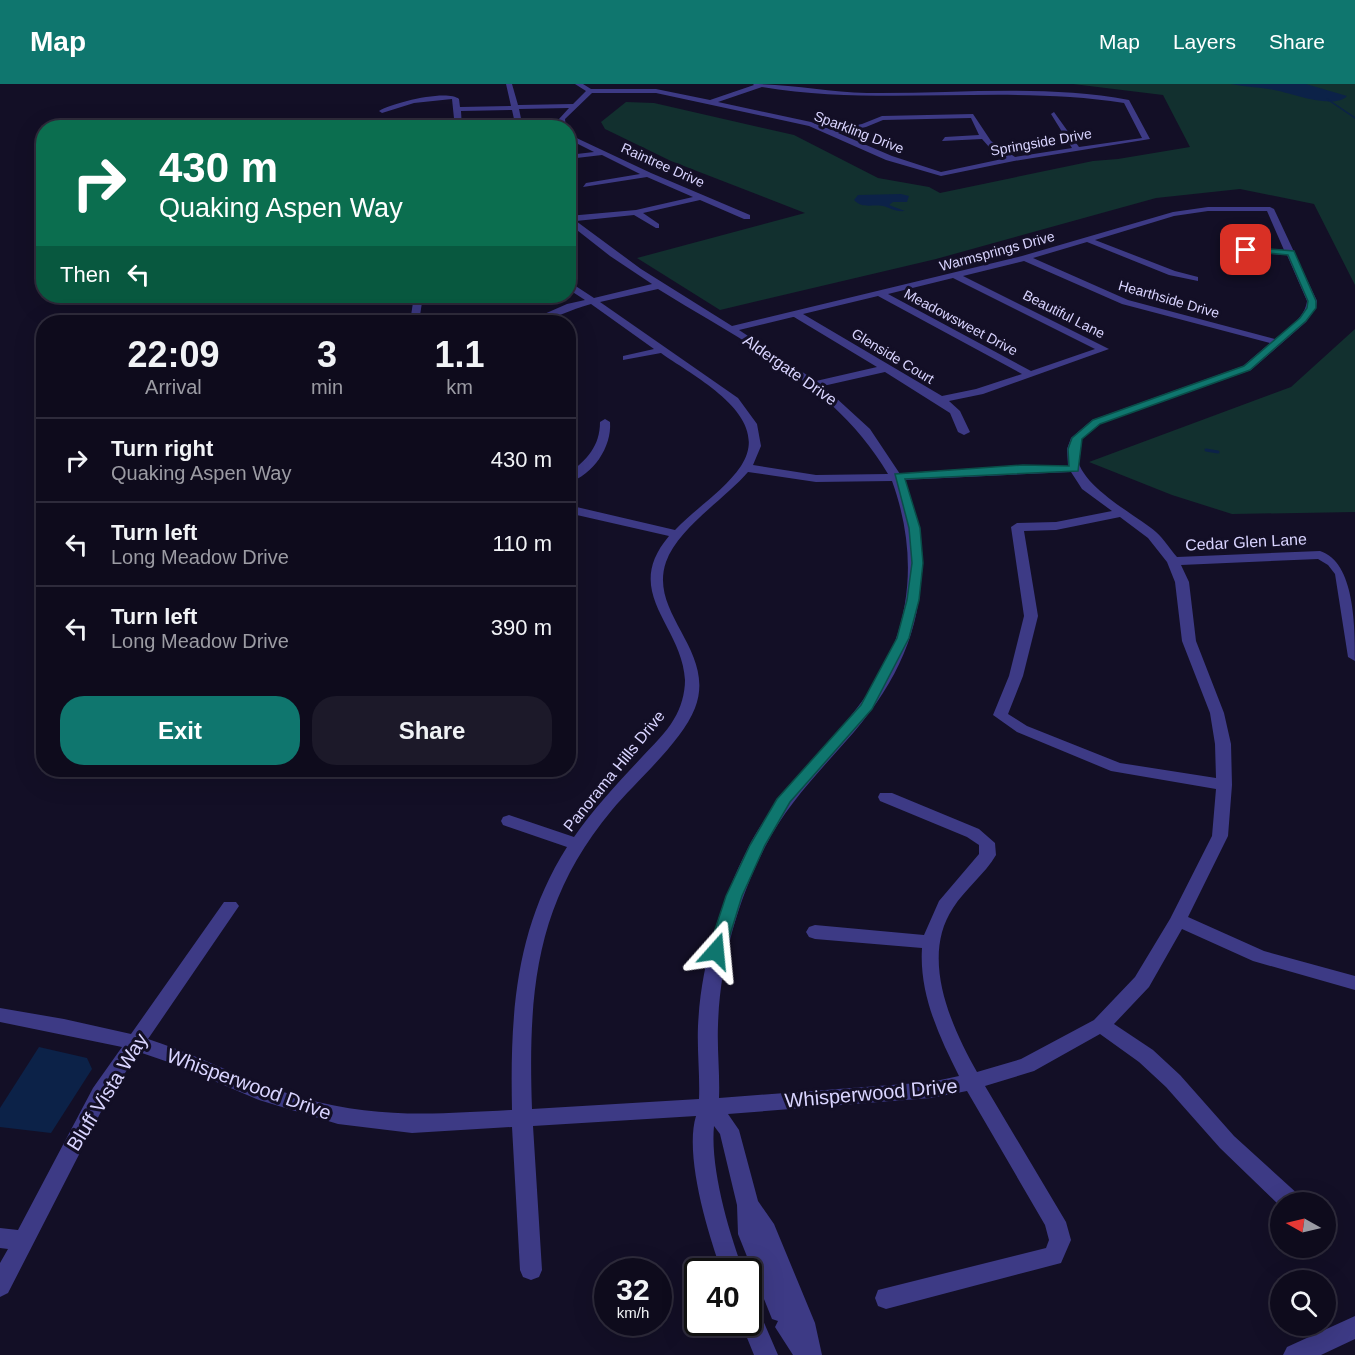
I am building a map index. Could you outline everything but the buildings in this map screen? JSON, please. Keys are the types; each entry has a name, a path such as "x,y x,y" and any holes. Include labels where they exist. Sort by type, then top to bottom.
{"street":[{"path":"509,84 518,120"},
{"path":"562,120 590,91 578,84"},
{"path":"712,102 759,85"},
{"name":"Springside Drive","path":"759,85 870,96 1055,92 1127,101 1146,139 1076,148 941,174"},
{"name":"Sparkling Drive","path":"590,91 654,87 834,132 889,158 941,174"},
{"path":"382,111 413,101 440,97 456,99 459,120"},
{"path":"458,109 577,106"},
{"path":"780,117 798,111"},
{"path":"1054,114 1076,148"},
{"path":"834,132 864,126 882,118 973,116 982,137 992,148 1014,159"},
{"path":"945,140 982,137"},
{"name":"Raintree Drive","path":"576,140 648,175 747,217"},
{"path":"576,157 602,153"},
{"path":"586,185 648,175"},
{"path":"576,218 636,212 702,197"},
{"name":"Warmsprings Drive","path":"730,329 956,276 1173,214 1208,209 1270,209 1291,253"},
{"path":"636,212 656,226"},
{"name":"Aldergate Drive","path":"576,225 608,250 816,384 854,416 898,476 915,528 918,563 913,600 903,638 867,706 784,799 758,845 734,896 716,951 708,1025 710,1107 702,1130 714,1207 729,1258"},
{"path":"1088,240 1172,273 1195,279"},
{"path":"576,289 713,385 748,414 754,430 754,447 748,468 806,478 898,476 1023,468 1074,469 1073,449 1077,438 1091,425 1247,368 1303,320 1311,308 1312,301 1291,253 1224,248"},
{"name":"Hearthside Drive","path":"1025,258 1125,302 1276,342"},
{"name":"Beautiful Lane","path":"940,400 979,392 1028,373 1104,349 956,276"},
{"path":"546,315 593,300 662,285"},
{"name":"Meadowsweet Drive","path":"881,294 1028,373"},
{"name":"Glenside Court","path":"797,315 940,400 955,411 964,432"},
{"path":"627,358 662,350"},
{"path":"816,384 887,369"},
{"path":"576,473 596,456 605,439 604,423"},
{"name":"Panorama Hills Drive","path":"531,1270 523,1118 523,1013 527,969 554,886 577,844 674,729 688,707 692,690 689,655 656,591 655,573 664,549 675,534 748,468"},
{"name":"Whisperwood Drive","path":"0,1015 55,1024 135,1044 169,1054 265,1094 335,1116 372,1123 412,1124 710,1107 931,1090 972,1083 1027,1065 1101,1025 1142,982 1178,920 1220,836 1224,785 1223,744 1217,713 1190,641 1182,582 1173,561 1152,534 1086,486 1074,469"},
{"path":"576,511 675,534"},
{"path":"1123,513 1056,526 1017,527 1031,616 1016,676 1000,715 1022,729 1117,767 1224,785"},
{"name":"Cedar Glen Lane","path":"1173,561 1320,555 1338,566 1342,574 1355,657"},
{"path":"886,797 974,833 987,843 988,855 945,906 930,942 935,995 944,1024 972,1083 1056,1222 1060,1240 1053,1256 886,1298"},
{"path":"509,821 577,844"},
{"name":"Bluff Vista Way","path":"0,1286 100,1094 230,906"},
{"path":"1178,920 1258,956 1355,983"},
{"path":"815,932 930,942"},
{"path":"1101,1025 1146,1056 1173,1081 1227,1142 1280,1192"},
{"path":"710,1107 729,1130 748,1206 749,1233 784,1319 809,1355"},
{"path":"748,1206 766,1231 803,1323 809,1355"},
{"path":"0,1238 23,1241"},
{"path":"1294,1355 1355,1327"},
{"path":"758,1336 766,1355"}],"green space":[{"path":"1073,84 1355,84 1355,285 1314,204 1240,189 1156,198 936,259 720,310 637,258 805,213 671,161 605,129 601,122 626,102 654,103 794,135 878,178 929,187 940,193 1093,161 1190,147 1163,95"},
{"path":"1355,329 1355,512 1232,514 1172,495 1089,462 1291,387"}],"water":[{"path":"1231,84 1306,84 1347,96 1341,100 1323,101 1269,89"},
{"path":"901,194 909,196 907,202 893,202 889,205 905,211 864,205 854,200 858,195"},
{"path":"39,1047 87,1058 92,1069 51,1133 0,1127 0,1108"}],"waterway":[{"path":"1327,99 1355,118"},
{"path":"1206,450 1218,452"}],"route":[{"path":"716,951 734,896 758,845 784,799 867,706 886,674 903,638 913,600 918,563 915,528 898,476 1023,468 1074,469 1073,449 1077,438 1086,428 1096,422 1247,368 1303,320 1311,308 1312,301 1291,253 1246,250"}]}
